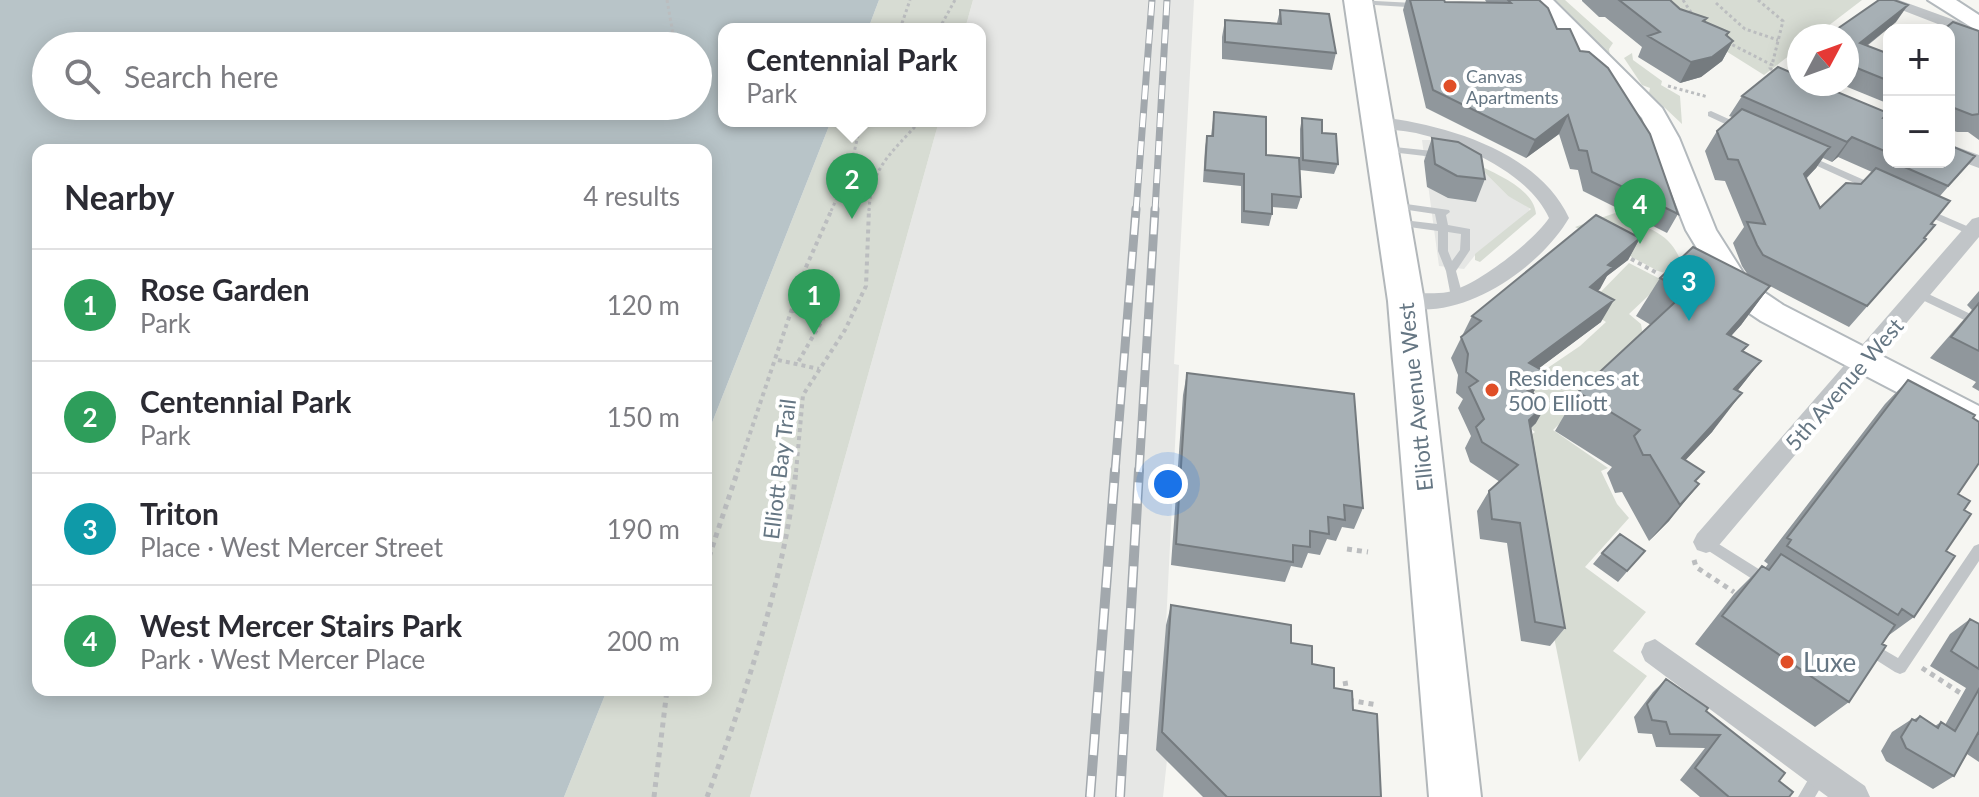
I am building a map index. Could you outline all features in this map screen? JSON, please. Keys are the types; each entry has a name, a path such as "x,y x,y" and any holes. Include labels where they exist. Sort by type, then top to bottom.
{"main road":[{"path":"1540,0 1653,114 1666,138 1701,230 1730,281 1765,309 1979,422"},
{"path":"1940,0 1979,25"},
{"name":"Elliott Avenue West","path":"1358,1 1406,301 1455,797"}],"street":[{"path":"1884,0 1979,35"},
{"path":"1382,136 1437,133 1506,167 1550,196 1559,218 1548,236 1457,297 1406,301"},
{"path":"1955,152 1979,162"},
{"name":"5th Avenue West","path":"1703,547 1976,228"},
{"path":"1655,652 1814,785 1854,797"}],"lane":[{"path":"1358,1 1430,2"},
{"path":"1711,114 1753,133"},
{"path":"1382,136 1452,159"},
{"path":"1795,152 1893,196"},
{"path":"1907,203 1976,228"},
{"path":"1393,214 1443,212 1443,251 1457,297"},
{"path":"1393,214 1466,231 1465,250 1451,271"},
{"path":"1920,294 1979,323"},
{"path":"1703,547 1780,589"},
{"path":"1860,641 1900,667 1979,550"}],"path":[{"path":"667,0 673,32"},
{"path":"902,23 910,0"},
{"path":"944,23 955,0"},
{"path":"1683,0 1695,19"},
{"path":"1758,0 1783,21 1770,68 1781,79"},
{"path":"1722,3 1716,3 1745,29 1778,41"},
{"path":"1723,39 1772,65"},
{"path":"1668,86 1708,97"},
{"path":"712,549 823,225 848,175 860,127"},
{"name":"Elliott Bay Trail","path":"707,797 777,583 795,508 800,405 845,330 866,286 870,185 885,160 915,127"},
{"path":"1619,252 1657,273"},
{"path":"792,311 827,312 797,364"},
{"path":"777,360 819,369"},
{"path":"1703,547 1694,559 1696,567 1734,592"},
{"path":"1347,549 1368,552"},
{"path":"1906,658 1967,697"},
{"path":"1345,681 1348,682 1348,700 1378,705"},
{"path":"654,797 666,696"}],"shaded area":[{"path":"0,0 879,0 870,23 718,23 718,127 829,127 712,423 712,144 32,144 32,696 605,696 564,797 0,797"},
{"path":"879,0 973,0 967,23 870,23"},
{"path":"973,0 1194,0 1174,364 1179,365 1157,750 1167,760 1163,797 750,797 937,127 986,127 986,23 967,23"},
{"path":"1550,0 1565,0 1613,43 1609,49 1610,57"},
{"path":"1652,0 1862,0 1831,24 1787,24 1787,57 1764,75 1667,14"},
{"path":"1632,53 1633,60 1662,81 1661,85 1680,96 1682,124 1649,93 1650,88 1642,85 1624,58"},
{"path":"829,127 937,127 750,797 564,797 605,696 712,696 712,423"},
{"path":"1422,140 1431,140 1479,167 1508,196 1530,206 1529,213 1476,254 1464,269 1439,266"},
{"path":"1475,163 1521,189 1534,205 1536,214 1480,262 1475,260 1475,254 1531,209 1508,196"},
{"path":"1615,213 1652,230 1670,243 1682,264 1685,279 1658,271 1575,227"},
{"path":"1629,263 1664,281 1629,314 1641,324 1644,342 1553,430 1608,468 1601,471 1617,504 1629,518 1585,567 1646,612 1613,651 1647,676 1579,762 1551,622 1523,441 1535,432 1525,424 1523,410 1539,395 1524,384 1580,346 1606,322 1585,308"}],"building":[{"path":"1410,0 1511,3 1508,0 1539,0 1548,8 1557,29 1570,29 1580,51 1589,52 1608,68 1650,134 1678,214 1592,172 1587,151 1579,150 1568,115 1535,140 1433,90"},
{"path":"1619,0 1670,0 1680,9 1707,18 1703,21 1729,32 1726,35 1733,41 1712,57 1691,62 1648,36 1660,32"},
{"path":"1879,0 1894,0 1908,5 1860,43 1883,52 1883,79 1859,69 1859,24 1844,24"},
{"path":"1280,10 1329,14 1336,53 1225,42 1225,20 1281,24"},
{"path":"1953,22 1979,31 1979,114 1972,115 1955,108 1955,24 1950,24"},
{"path":"1778,67 1787,71 1787,96 1847,96 1883,111 1883,150 1852,137 1847,142 1742,96"},
{"path":"1742,109 1830,147 1804,174 1820,208 1846,183 1861,184 1876,168 1950,201 1931,224 1935,225 1926,239 1867,306 1763,255 1747,222 1765,224 1738,160 1728,159 1717,131"},
{"path":"1214,112 1266,117 1266,155 1299,158 1301,197 1272,194 1272,214 1244,211 1244,174 1205,170 1207,136 1213,136"},
{"path":"1302,118 1322,120 1322,133 1336,134 1338,164 1303,160"},
{"path":"1432,138 1458,142 1481,155 1485,179 1457,176 1435,164"},
{"path":"1955,148 1975,156 1948,186 1907,168 1955,168"},
{"path":"1596,215 1640,238 1608,265 1613,267 1590,287 1614,300 1529,363 1545,372 1526,389 1548,402 1529,420 1565,628 1535,622 1520,523 1492,519 1489,491 1518,465 1482,442 1476,427 1484,419 1469,387 1478,381 1466,372 1468,354 1461,337 1481,321 1472,316"},
{"path":"1693,247 1770,286 1727,334 1748,345 1742,351 1761,361 1734,389 1742,393 1682,458 1704,472 1695,481 1699,484 1680,505 1650,455 1643,455 1634,436 1640,430 1578,392 1686,292 1660,278"},
{"path":"1979,303 1979,351 1951,337"},
{"path":"1187,373 1354,394 1363,508 1344,505 1345,520 1328,517 1329,534 1310,531 1310,547 1293,545 1293,562 1176,544"},
{"path":"1908,380 1975,415 1973,418 1979,422 1979,463 1958,494 1970,501 1964,510 1971,514 1946,551 1955,556 1914,617 1902,609 1898,615 1787,546 1791,540 1787,538"},
{"path":"1620,534 1645,551 1627,571 1602,553"},
{"path":"1781,554 1895,625 1882,644 1886,646 1849,702 1722,616 1762,566 1769,570"},
{"path":"1171,605 1291,625 1291,643 1312,646 1312,664 1334,668 1334,688 1352,691 1353,710 1377,714 1381,797 1227,797 1162,732"},
{"path":"1970,619 1979,624 1979,669 1951,651"},
{"path":"1666,679 1708,708 1706,711 1785,773 1779,781 1793,792 1789,797 1729,797 1695,768 1720,735 1670,734 1666,722 1652,720 1647,704"},
{"path":"1979,689 1979,734 1954,776 1906,748 1901,737 1912,719 1916,721 1920,716 1938,728 1941,722 1955,731"}],"railway":[{"path":"1136,211 1152,0"},
{"path":"1155,211 1167,0"},
{"path":"1115,472 1136,209"},
{"path":"1139,472 1155,209"},
{"path":"1090,797 1115,470"},
{"path":"1120,797 1139,470"}],"place":[{"name":"Canvas Apartments","path":"1450,86"},
{"name":"Centennial Park","path":"852,219"},
{"name":"West Mercer Stairs Park","path":"1640,244"},
{"name":"Triton","path":"1689,321"},
{"name":"Rose Garden","path":"814,335"},
{"name":"Residences at 500 Elliott","path":"1492,390"},
{"name":"Luxe","path":"1787,662"}]}
